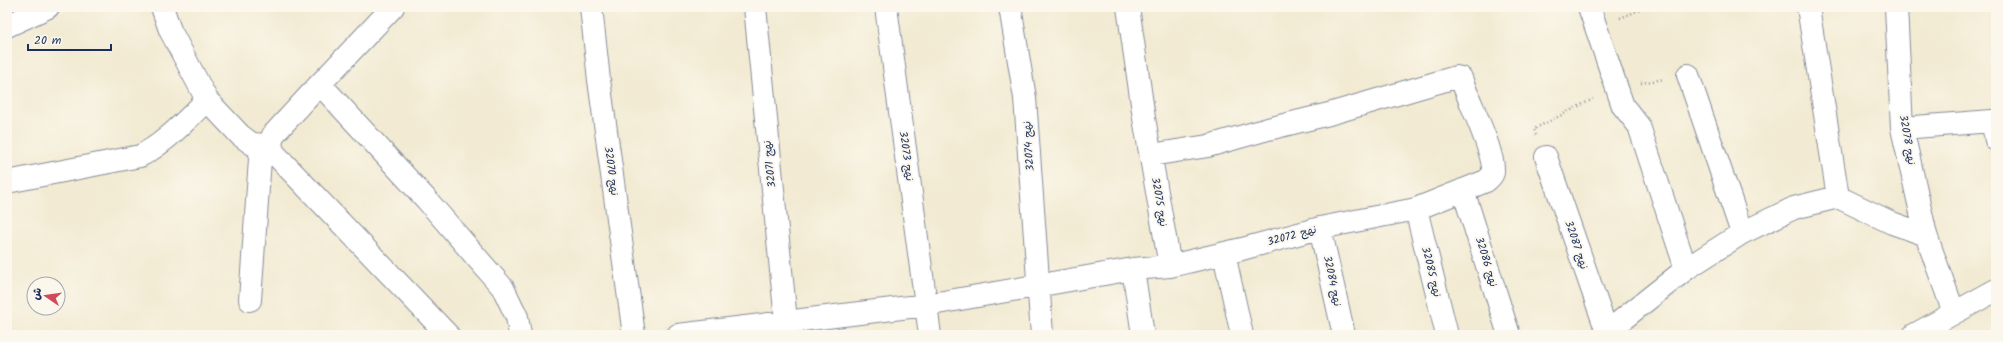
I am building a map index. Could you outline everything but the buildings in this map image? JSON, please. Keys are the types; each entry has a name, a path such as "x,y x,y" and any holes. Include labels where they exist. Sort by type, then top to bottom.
{"street":[{"path":"7,26 48,7"},
{"path":"162,7 170,30 207,100 240,135 252,144 266,145 448,335"},
{"name":"نهج 32070","path":"591,7 599,80 634,335"},
{"name":"نهج 32071","path":"755,7 786,321"},
{"name":"نهج 32073","path":"886,7 930,335"},
{"name":"نهج 32074","path":"1010,7 1025,98 1042,335"},
{"name":"نهج 32075","path":"1128,7 1170,266"},
{"path":"1589,7 1623,106 1639,126 1686,269"},
{"path":"1808,7 1838,198"},
{"name":"نهج 32078","path":"1896,7 1902,128 1926,235 1954,313"},
{"path":"250,300 266,145 273,135 391,8"},
{"path":"1688,75 1742,233"},
{"name":"نهج 32072","path":"1151,155 1208,146 1457,77 1461,78 1492,158 1492,177 1486,181 1416,209 1320,228 1224,254 1170,266"},
{"path":"320,84 426,199 503,288 517,316 520,335"},
{"path":"7,182 140,156 165,140 207,100"},
{"path":"1902,128 1992,121 1996,140"},
{"name":"نهج 32087","path":"1546,157 1605,333"},
{"name":"نهج 32086","path":"1463,190 1509,335"},
{"path":"1605,333 1686,269 1742,233 1794,208 1838,198 1892,223 1926,235"},
{"name":"نهج 32085","path":"1416,209 1447,335"},
{"name":"نهج 32084","path":"1320,228 1344,335"},
{"path":"1224,254 1242,335"},
{"path":"678,335 786,321 814,326 1134,269 1170,266"},
{"path":"1134,269 1143,335"},
{"path":"1914,335 1996,290"}],"path":[{"path":"1546,157 1534,129 1616,88 1688,75"}]}
